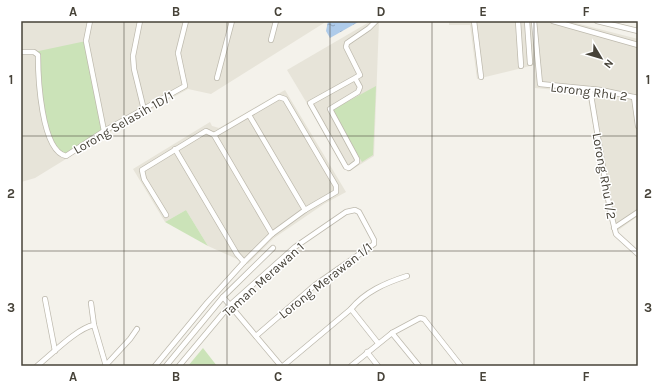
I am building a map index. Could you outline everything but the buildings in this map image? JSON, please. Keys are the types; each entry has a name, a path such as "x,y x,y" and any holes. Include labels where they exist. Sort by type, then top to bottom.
{"street":[{"path":"90,21 86,41 104,131"},
{"path":"140,21 132,56 144,110"},
{"name":"Lorong Selasih 1D/1","path":"21,52 34,52 38,55 40,99 48,132 55,148 62,155 66,156 104,131 185,86 178,54 186,21"},
{"path":"217,78 232,21"},
{"path":"271,40 276,21"},
{"path":"355,78 360,87 358,92 331,107 330,111 357,159 357,162 349,168 346,167 310,103 360,75 359,70 346,47 347,43 370,28 376,21"},
{"path":"474,21 481,77"},
{"path":"518,21 521,66"},
{"path":"527,21 530,63"},
{"name":"Lorong Rhu 2","path":"534,21 540,84 590,89 636,98"},
{"path":"553,21 638,45"},
{"path":"597,21 638,31"},
{"name":"Lorong Rhu 1/2","path":"590,89 614,228 616,234 637,254"},
{"path":"155,366 244,262 272,234 305,210 336,192 336,186 285,99 279,97 214,135"},
{"path":"636,98 638,126"},
{"path":"249,115 305,210"},
{"path":"166,215 144,179 142,170 206,131 214,135 272,234"},
{"path":"175,149 236,254 244,262"},
{"name":"Taman Merawan 1","path":"179,366 230,305 296,247 346,212 355,210 359,212"},
{"name":"Lorong Merawan 1/1","path":"256,336 315,285 341,265 370,248 374,240 359,212"},
{"path":"614,228 638,212"},
{"path":"166,366 223,296 273,248"},
{"path":"223,296 282,366 351,309 358,300 376,288 407,276"},
{"path":"45,299 56,351"},
{"path":"91,303 94,325 106,366"},
{"path":"351,309 378,343"},
{"path":"351,366 378,343 417,318 424,319 461,366"},
{"path":"37,366 89,326 94,325"},
{"path":"106,366 130,339 136,329"},
{"path":"392,333 419,366"},
{"path":"172,345 179,351"},
{"path":"367,352 378,366"}],"shaded area":[{"path":"21,21 325,21 211,94 188,89 105,135 35,178 21,182"},
{"path":"371,21 379,21 374,156 348,172 287,70"},
{"path":"449,21 568,21 638,39 638,216 613,234 587,93 535,88 534,65 477,79 470,25 449,25"},
{"path":"285,90 346,192 324,204 274,238 248,264 208,246 186,210 165,222 133,169 210,122 212,126 219,128"}],"green space":[{"path":"86,41 104,131 66,156 55,148 43,112 38,55 34,52"},
{"path":"376,86 373,155 362,162 333,112 334,109"},
{"path":"186,210 208,246 165,222"},
{"path":"203,348 217,366 188,366"}],"water":[{"path":"328,21 360,21 330,38 326,31"}]}
